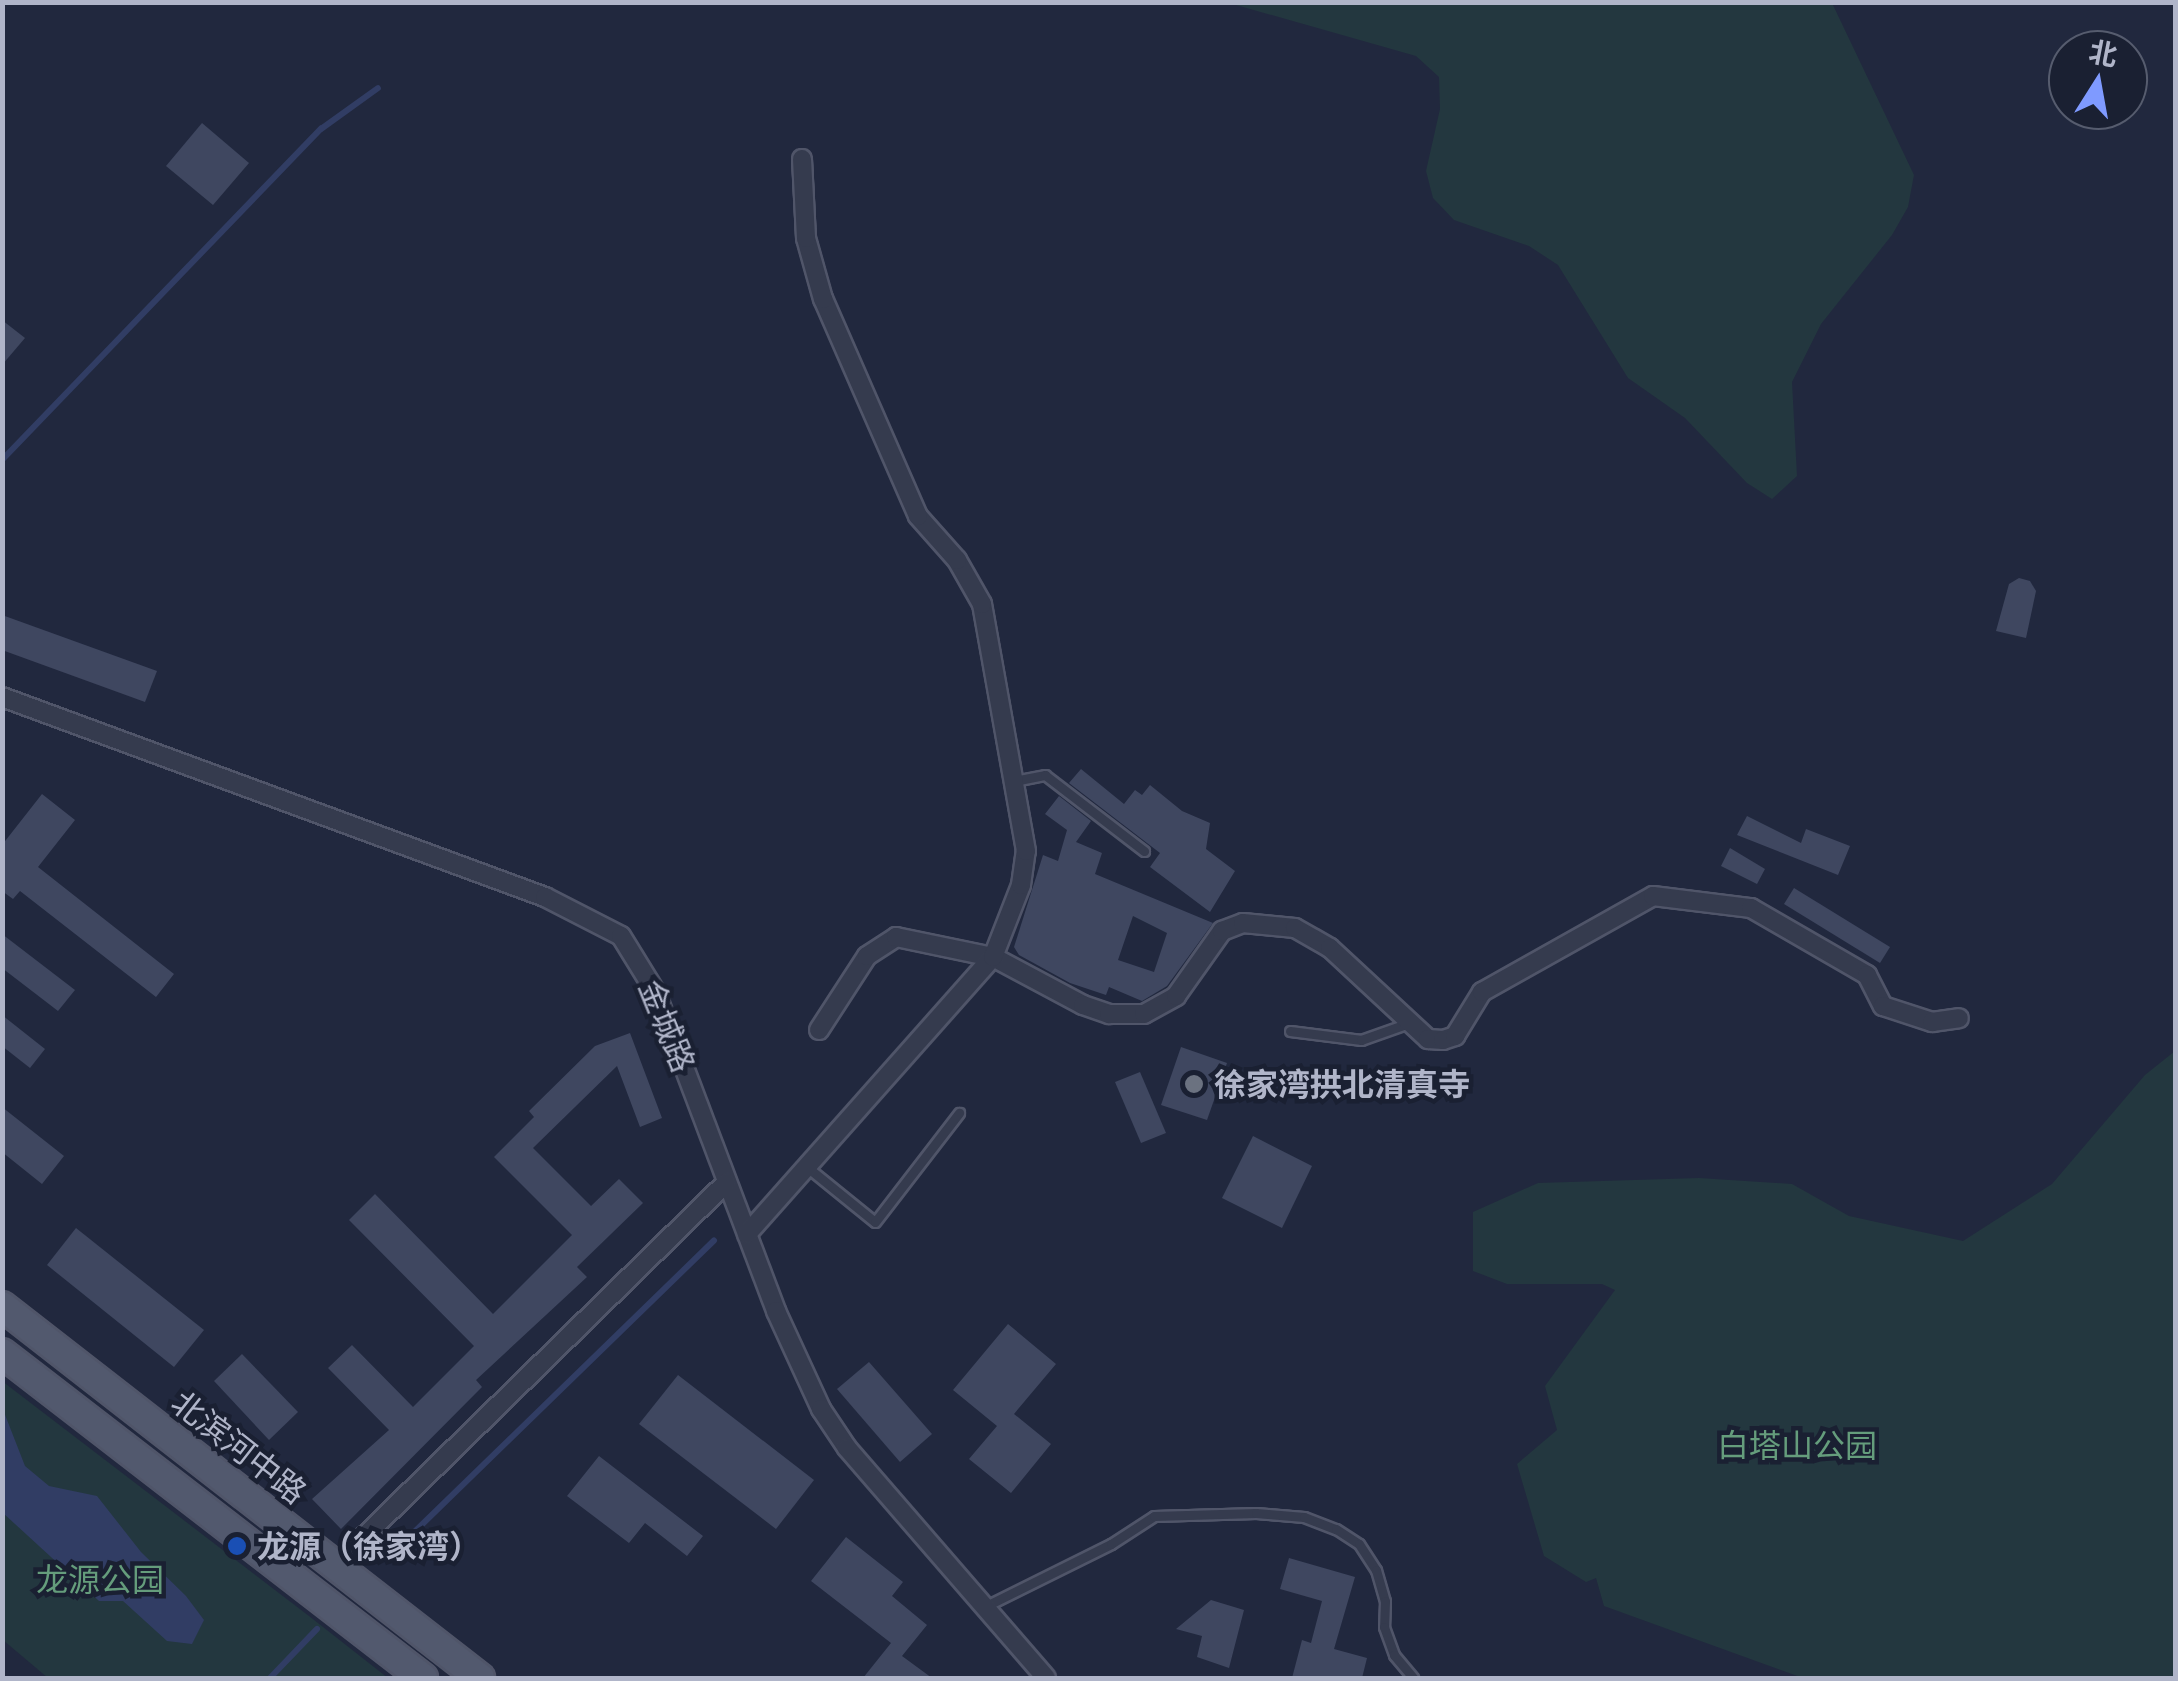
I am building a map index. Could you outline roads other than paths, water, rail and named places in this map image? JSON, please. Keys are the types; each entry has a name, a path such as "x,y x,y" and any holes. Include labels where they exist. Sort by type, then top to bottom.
{"main road":[{"name":"北滨河中路","path":"2,1306 480,1678"},
{"path":"2,1353 423,1678"}],"street":[{"path":"747,1234 994,957 1021,885 1026,852 982,604 956,560 918,516 823,299 806,238 802,159"},
{"name":"金城路","path":"2,697 545,897 620,936 647,972 806,1381 833,1430 1046,1678"},
{"path":"820,1030 867,956 896,937 994,957 1084,1006 1109,1014 1144,1014 1176,996 1222,931 1243,923 1294,928 1330,948 1428,1039 1455,1036 1482,992 1653,896 1751,908 1867,975 1882,1006 1932,1022 1959,1018"},
{"path":"334,1566 728,1182"}],"lane":[{"path":"1014,781 1045,775 1144,851"},
{"path":"1290,1030 1361,1040 1409,1023"},
{"path":"807,1167 875,1222 959,1113"},
{"path":"984,1606 1111,1544 1154,1516 1256,1513 1304,1517 1336,1529 1359,1544 1368,1557 1380,1585 1384,1627 1394,1655 1413,1678"}],"water":[{"path":"2,1407 25,1466 49,1486 97,1496 141,1552 186,1596 204,1620 192,1644 167,1641 123,1601 99,1601 3,1513"}],"waterway":[{"path":"2,460 321,129 378,88"},
{"path":"405,1541 714,1240"},
{"path":"270,1678 317,1629"}],"place":[{"name":"徐家湾拱北清真寺","path":"1194,1084"},
{"name":"龙源（徐家湾）","path":"237,1546"}],"park label":[{"name":"白塔山公园","path":"1797,1445"},
{"name":"龙源公园","path":"100,1579"}]}
